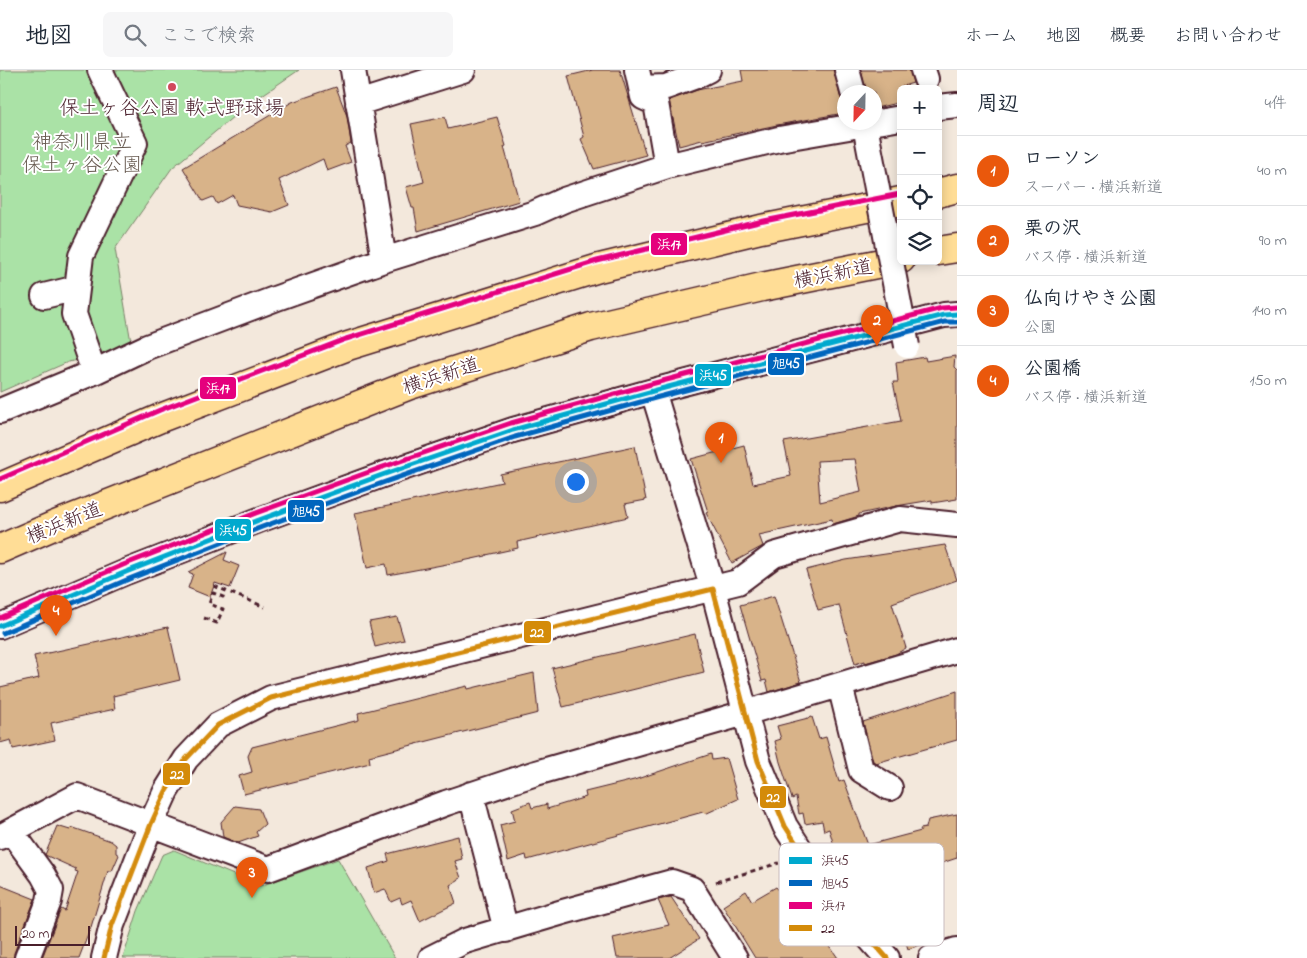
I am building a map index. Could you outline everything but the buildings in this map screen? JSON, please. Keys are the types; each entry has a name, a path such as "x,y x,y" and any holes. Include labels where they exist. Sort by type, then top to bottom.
{"highway":[{"path":"942,193 957,190"},
{"path":"0,487 163,417 348,346 599,268 761,229 897,202"},
{"path":"942,250 957,248"},
{"name":"横浜新道","path":"0,549 53,526 416,383 591,327 762,287 897,260"}],"street":[{"path":"94,372 74,314 81,256 135,143 100,70"},
{"path":"353,70 384,260"},
{"path":"358,103 463,70"},
{"path":"667,166 656,103 643,97 639,79 666,87 708,70"},
{"path":"847,70 851,85"},
{"path":"882,123 897,119"},
{"path":"0,411 94,372 147,347 277,298 384,260 535,213 564,200 667,166 779,139 849,130"},
{"path":"864,130 907,346"},
{"path":"44,296 77,288"},
{"path":"0,626 126,572 259,520 513,430 653,391 944,315 957,314"},
{"path":"653,391 713,589 745,713 762,769 785,826 796,843"},
{"path":"104,958 112,925 152,824 166,791 186,759 218,725 271,698 738,582 774,555 900,520 957,525"},
{"path":"26,958 49,901 51,890 43,876 6,834 76,796 268,869 471,794 536,773 957,650"},
{"path":"840,685 861,770 890,788"},
{"path":"471,794 506,930"},
{"path":"431,958 461,952 466,941 672,882 692,889 735,958"},
{"path":"877,946 888,958"},
{"path":"931,958 957,950"}],"path":[{"path":"214,586 265,607"},
{"path":"204,618 217,624 223,609 209,604 214,593 223,597 225,591"},
{"path":"692,889 779,863"}],"green space":[{"name":"神奈川県立 保土ヶ谷公園","path":"0,70 299,70 246,106 172,168 115,249 131,342 117,353 68,362 0,392"},
{"path":"174,850 260,886 338,859 395,958 123,958 138,911 162,855"}],"transit line":[{"name":"浜17","path":"0,479 160,410 346,339 597,261 759,222 897,195"},
{"name":"浜17","path":"0,618 123,565 256,513 511,423 651,384 942,308 956,307"},
{"name":"浜45","path":"0,626 126,572 259,520 513,430 653,391 944,315 957,314"},
{"name":"旭45","path":"3,633 129,579 262,527 515,437 655,398 945,322 957,322"},
{"name":"22","path":"104,958 112,925 151,824 166,791 186,759 218,725 271,698 713,589 758,761 785,826 796,843"},
{"name":"22","path":"876,946 887,958"}],"place":[{"name":"保土ヶ谷公園 軟式野球場","path":"172,87"},
{"name":"栗の沢","path":"877,346"},
{"name":"ローソン","path":"721,463"},
{"name":"公園橋","path":"56,636"},
{"name":"仏向けやき公園","path":"252,898"}]}
